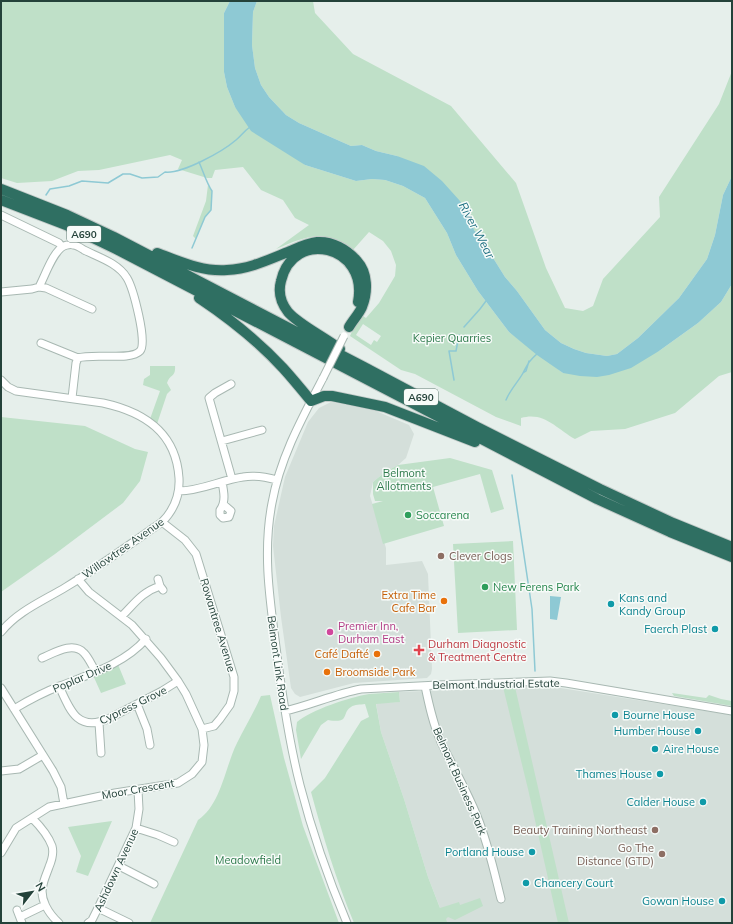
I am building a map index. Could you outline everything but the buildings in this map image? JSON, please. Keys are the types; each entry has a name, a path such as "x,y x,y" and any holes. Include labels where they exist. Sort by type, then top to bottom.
{"highway":[{"name":"A690","path":"1,189 67,215 114,237 477,427 600,489 673,523 732,547"},
{"name":"A690","path":"1,200 66,225 116,249 597,499 663,529 732,557"},
{"path":"114,237 192,266 226,271 248,267 309,243 326,242 336,245 344,249 358,262 366,280 365,298 347,332"},
{"path":"354,318 359,294 359,284 354,269 343,257 324,249 314,249 303,252 294,257 282,274 280,290 283,304 296,320 329,340 364,367"},
{"path":"164,274 218,311 240,329 282,368 311,401 324,396 332,396 385,407 543,471"}],"street":[{"path":"1,215 59,243 62,247"},
{"path":"39,287 55,254 65,245 73,245 109,262 126,277 132,290 143,347 139,352 131,356 102,355 83,356 78,358 41,344"},
{"path":"1,292 32,290 39,287 46,288 92,309"},
{"name":"Belmont Link Road","path":"346,923 315,838 296,767 285,711 271,608 267,549 269,520 277,480 291,442 347,332"},
{"path":"72,398 76,363 78,358"},
{"name":"Willowtree Avenue","path":"1,380 8,387 16,391 72,398 117,406 134,413 159,429 172,447 176,458 179,491 172,510 162,522 78,579 18,615 8,623 1,632"},
{"path":"231,384 209,398 232,480"},
{"path":"222,441 262,430"},
{"path":"179,491 186,491 251,476 277,480"},
{"path":"222,482 225,492 224,505"},
{"name":"Rowantree Avenue","path":"162,522 185,540 196,554 234,677 234,692 230,705 214,726 202,729"},
{"name":"Moor Crescent","path":"1,853 16,828 49,807 178,783 192,774 202,762 204,745 202,729 186,694 178,681 146,639 122,616 89,592 78,579"},
{"path":"122,616 142,595 161,585"},
{"name":"Poplar Drive","path":"14,709 42,693 96,672 117,662 132,652 146,639"},
{"path":"42,658 71,647 79,649 84,653 96,672"},
{"name":"Cypress Grove","path":"59,686 75,718 88,724 99,723 178,681"},
{"name":"Belmont Industrial Estate","path":"285,711 361,689 550,681 732,711"},
{"name":"Belmont Business Park","path":"425,686 429,707 438,732 467,792 480,824 501,899"},
{"path":"1,688 61,787 64,804"},
{"path":"137,704 150,745"},
{"path":"99,723 101,753"},
{"path":"1,771 18,769 43,755"},
{"name":"Ashdown Avenue","path":"88,923 92,920 136,828 139,809 138,790"},
{"path":"32,818 41,827 52,846 53,858 42,886 43,901 54,919 59,923"},
{"path":"136,828 174,842"},
{"path":"119,866 154,884"},
{"path":"20,917 45,905"},
{"path":"98,908 129,923"}],"shaded area":[{"path":"331,402 376,411 409,425 414,434 406,458 373,482 370,496 386,548 386,565 422,561 428,574 432,669 431,674 427,678 354,683 300,697 295,694 291,688 273,546 274,526 285,477 308,422 319,408"},
{"path":"548,686 732,715 732,923 446,923 428,877 404,799 381,732 376,703 400,702 399,692"}],"green space":[{"name":"Kepier Quarries","path":"1,1 230,1 224,13 224,72 227,87 235,107 305,165 356,181 372,179 385,180 403,186 425,198 447,233 456,255 478,291 509,332 563,373 659,351 698,323 721,302 732,284 732,372 719,376 675,413 625,429 591,431 575,439 550,422 537,417 529,416 521,418 521,426 496,417 415,374 401,370 350,336 360,314 366,318 379,303 395,276 396,265 391,251 383,241 369,232 353,250 343,243 333,239 315,236 276,249 309,225 295,218 283,200 261,190 243,167 215,170 212,178 207,178 178,169 182,160 170,155 99,170 78,171 52,181 17,183 1,178","holes":["363,324 381,336 377,342 374,340 371,345 356,335"]},
{"path":"257,1 313,1 315,13 353,54 451,106 516,183 546,268 565,308 583,311 593,306 603,279 660,217 659,197 719,104 732,71 732,176 723,195 715,235 707,259 679,298 638,338 617,354 607,356 586,353 561,343 545,330 505,277 474,230 472,221 397,156 376,151 362,145 351,146 299,123 286,115 269,97 261,85 255,68 252,45 253,12"},
{"path":"208,185 212,191 211,210 205,217 196,239 193,236 206,201"},
{"path":"150,366 175,366 175,372 167,383 171,390 167,394 157,424 150,419 160,391 143,385 144,379 150,375"},
{"path":"1,417 85,426 135,449 148,452 140,481 123,503 1,592"},
{"name":"Belmont Allotments","path":"450,458 492,470 504,509 491,513 480,474 433,487 444,526 383,544 372,504 383,501 375,501 373,494 373,482 385,472 398,465"},
{"name":"New Ferens Park","path":"513,541 517,630 458,633 453,544"},
{"path":"117,662 126,684 101,693 92,673"},
{"path":"503,687 515,687 569,923 558,923"},
{"path":"399,692 400,702 376,704 381,732 404,799 428,877 440,908 459,902 460,905 480,898 483,906 455,920 448,917 446,919 447,922 442,923 354,923 330,858 311,792 325,778 361,721 369,717 365,704 356,705 348,709 343,719 335,721 328,720 321,725 301,759 296,730 297,722 311,713 352,698 369,694"},
{"path":"672,693 706,698 709,695 732,701 732,706 674,696"},
{"name":"Meadowfield","path":"270,695 284,758 303,826 339,923 150,923 198,820 212,805 222,785 237,743 261,696"},
{"path":"112,821 88,876 76,872 81,856 68,827"}],"water":[{"path":"230,1 257,1 253,12 252,45 255,68 261,85 269,97 286,115 299,123 351,146 362,145 424,166 442,181 460,201 472,221 474,230 505,277 545,330 561,343 586,353 607,356 617,354 638,338 679,298 707,259 715,235 723,195 732,176 732,284 721,302 698,323 659,351 631,368 597,377 563,373 537,355 509,332 478,291 456,255 447,233 425,198 403,186 385,180 372,179 356,181 305,165 251,131 235,107 227,87 224,72 224,13"},
{"path":"550,596 561,597 557,620 550,619"}],"waterway":[{"path":"46,195 50,189 69,186 82,181 108,183 123,174 130,174 142,178 158,177 165,172 181,170 202,161 230,145 250,127"},
{"path":"192,248 205,217 211,210 212,191 199,162"},
{"path":"464,327 486,301"},
{"path":"454,380 449,351 456,351 459,335"},
{"path":"506,400 528,364 538,353"},
{"path":"523,373 526,371 529,361"},
{"path":"512,475 532,609 535,671"}],"place":[{"name":"Soccarena","path":"408,515"},
{"name":"Clever Clogs","path":"441,556"},
{"name":"New Ferens Park","path":"485,587"},
{"name":"Extra Time Cafe Bar","path":"444,601"},
{"name":"Kans and Kandy Group","path":"611,604"},
{"name":"Faerch Plast","path":"715,629"},
{"name":"Premier Inn, Durham East","path":"330,632"},
{"name":"Durham Diagnostic & Treatment Centre","path":"419,650"},
{"name":"Café Dafté","path":"377,654"},
{"name":"Broomside Park","path":"327,672"},
{"name":"Bourne House","path":"615,715"},
{"name":"Humber House","path":"698,731"},
{"name":"Aire House","path":"655,749"},
{"name":"Thames House","path":"660,774"},
{"name":"Calder House","path":"703,802"},
{"name":"Beauty Training Northeast","path":"655,830"},
{"name":"Portland House","path":"532,852"},
{"name":"Go The Distance (GTD)","path":"662,854"},
{"name":"Chancery Court","path":"526,883"},
{"name":"Gowan House","path":"722,901"}],"water label":[{"name":"River Wear","path":"477,230"}]}
